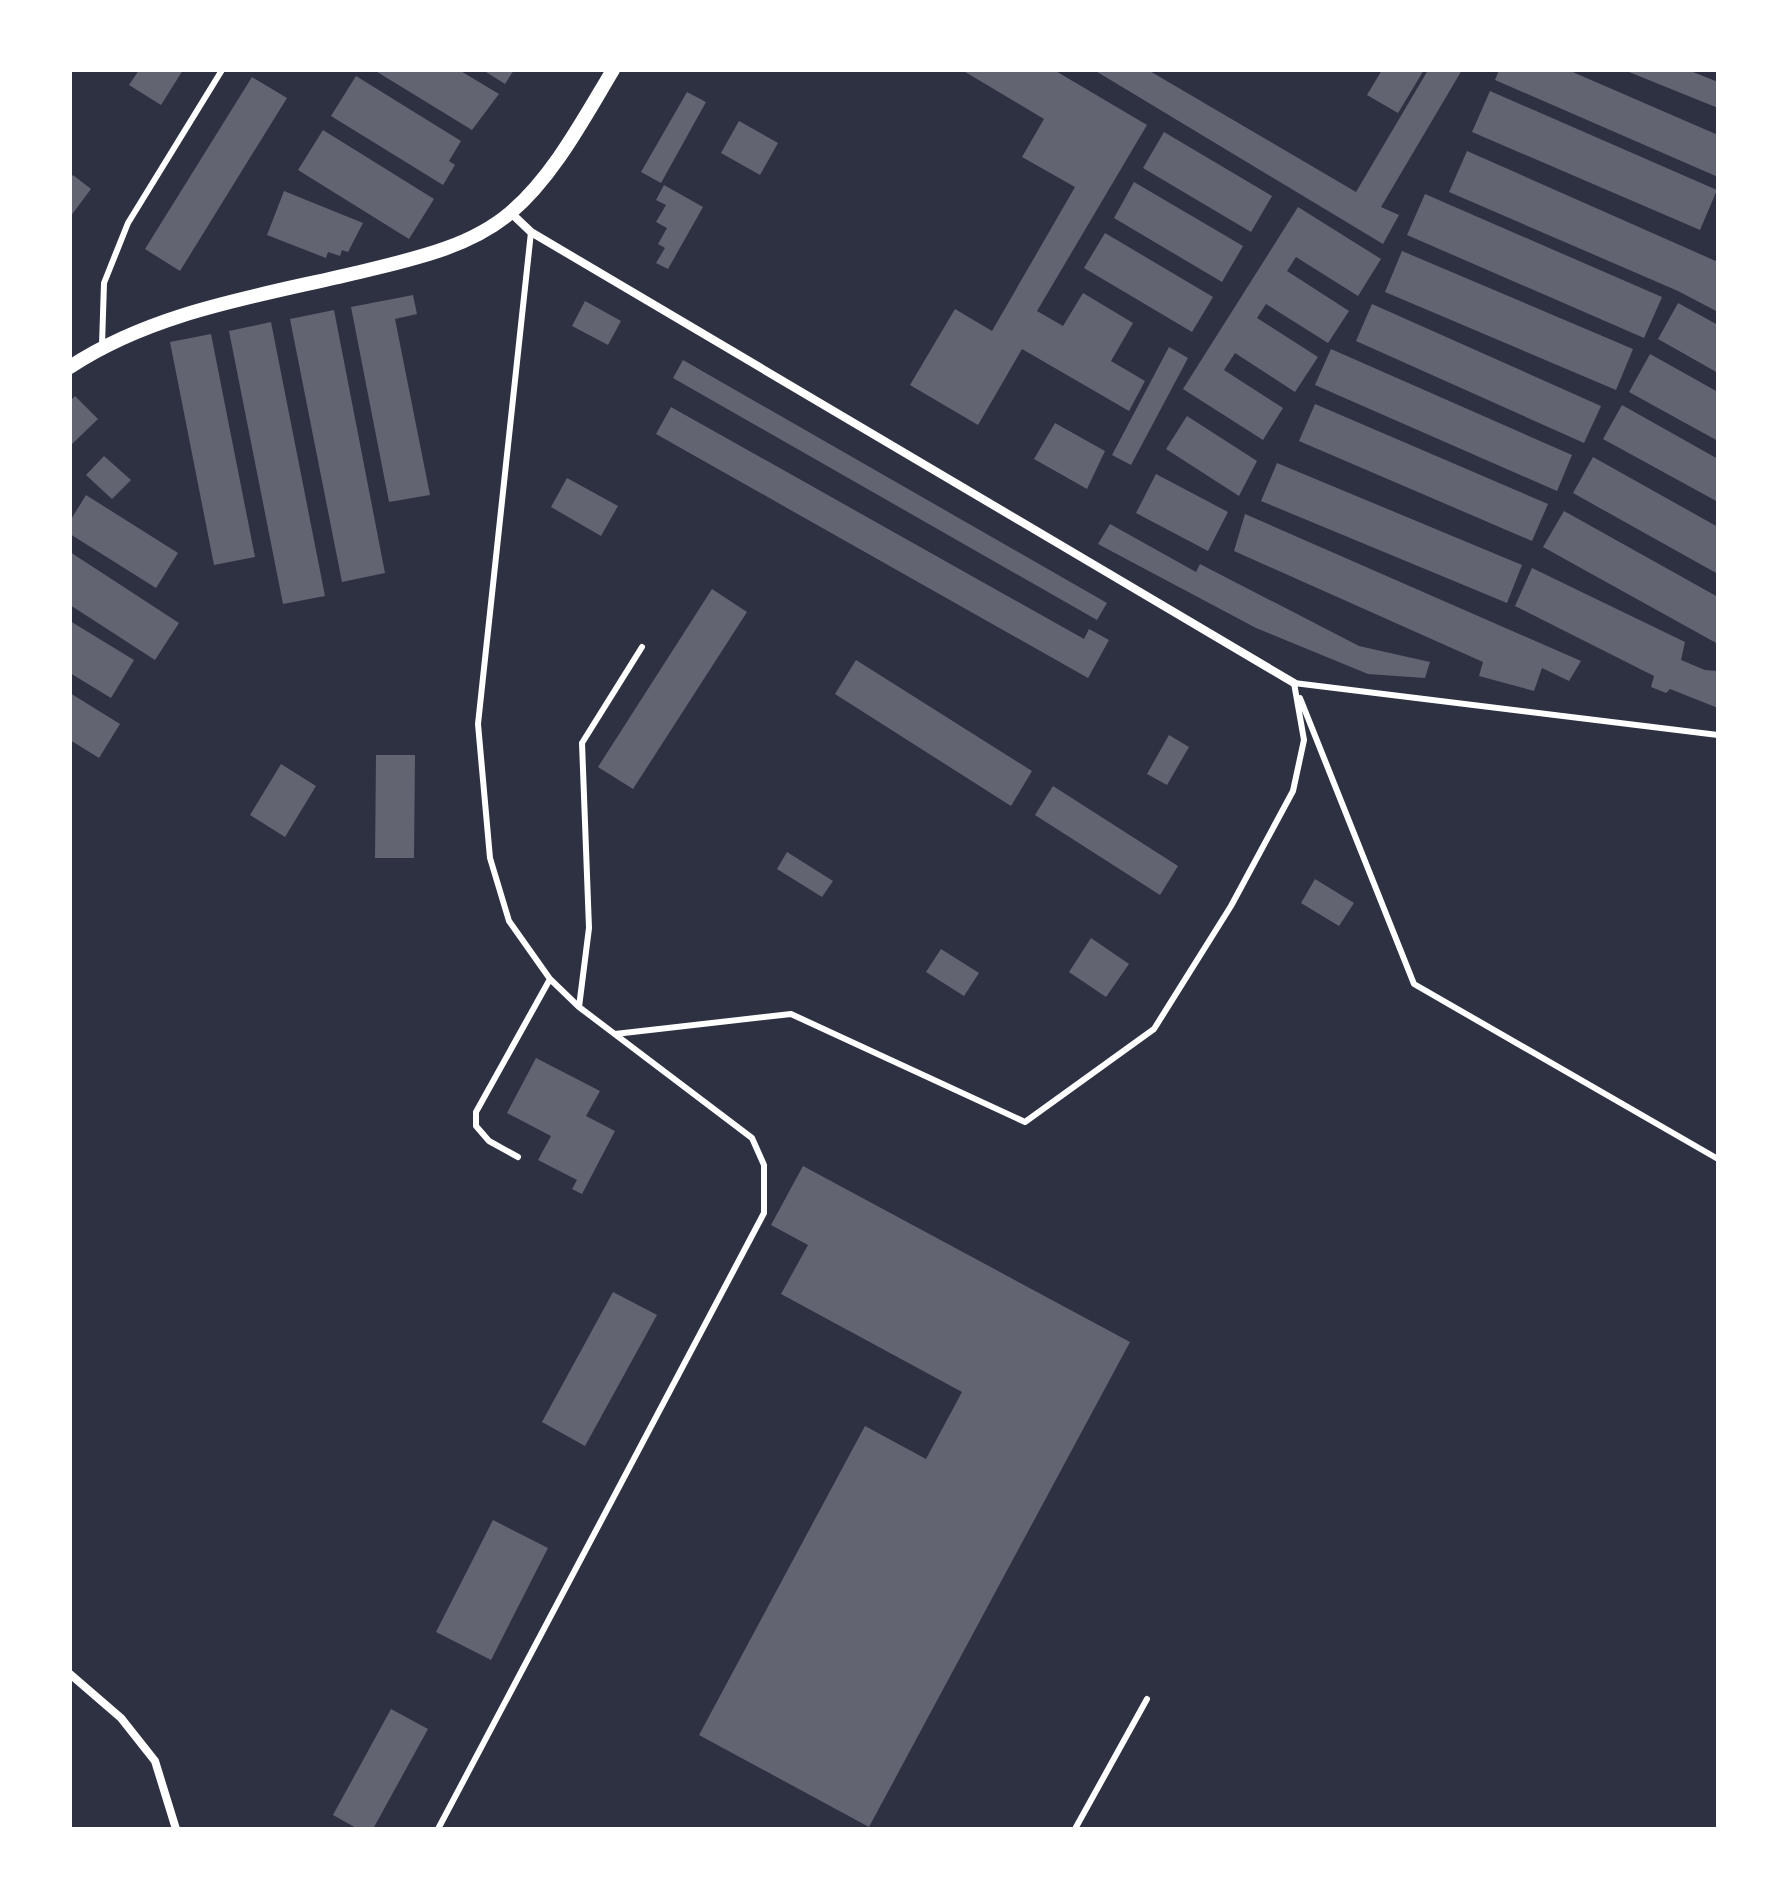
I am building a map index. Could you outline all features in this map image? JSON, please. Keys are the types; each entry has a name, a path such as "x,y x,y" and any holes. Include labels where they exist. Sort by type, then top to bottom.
{"street":[{"path":"70,367 102,345 189,313 397,263 476,237 511,213 542,179 613,70"},
{"path":"511,213 531,232 1294,683"},
{"path":"70,1674 121,1718 155,1761 176,1829"}],"lane":[{"path":"102,345 104,283 128,223 222,70"},
{"path":"438,1829 764,1213 764,1165 752,1138 579,1007 550,979 509,921 490,858 478,724 531,232"},
{"path":"579,1007 589,928 582,743 642,647"},
{"path":"1294,683 1718,735"},
{"path":"615,1034 791,1014 1025,1122 1154,1029 1231,906 1293,791 1304,740 1294,683"},
{"path":"1294,683 1414,984 1718,1159"},
{"path":"518,1157 489,1141 476,1126 476,1112 550,979"},
{"path":"1075,1829 1147,1699"}],"building":[{"path":"139,70 183,70 161,105 129,85"},
{"path":"374,70 459,70 499,94 472,130"},
{"path":"483,70 514,70 505,84"},
{"path":"962,70 1054,70 1147,125 1037,311 1063,326 1083,293 1133,323 1111,361 1145,381 1129,411 1022,349 978,425 910,385 955,309 992,331 1075,187 1022,157 1044,119"},
{"path":"1094,70 1148,70 1356,192 1428,70 1462,70 1381,207 1399,215 1383,244"},
{"path":"1382,70 1424,70 1398,113 1367,95"},
{"path":"1499,70 1568,70 1718,135 1718,177 1495,80"},
{"path":"1624,70 1688,70 1718,82 1718,108"},
{"path":"356,76 461,141 449,161 455,165 443,185 331,116"},
{"path":"252,77 287,98 180,271 145,249"},
{"path":"1490,91 1717,190 1700,230 1472,132"},
{"path":"687,92 706,102 661,183 641,172"},
{"path":"739,121 778,143 760,175 721,153"},
{"path":"323,130 434,199 409,239 298,170"},
{"path":"1164,132 1272,196 1251,232 1143,168"},
{"path":"1467,151 1718,262 1718,312 1678,291 1449,192"},
{"path":"73,175 91,189 70,217 70,179"},
{"path":"1134,182 1243,246 1222,282 1114,218"},
{"path":"664,185 703,207 668,269 656,263 665,248 658,244 667,228 656,222 666,205 656,200"},
{"path":"284,191 363,223 348,252 342,250 340,256 328,252 326,258 267,235"},
{"path":"1425,194 1662,297 1644,338 1407,235"},
{"path":"1298,207 1381,259 1358,296 1296,257 1287,271 1349,311 1328,343 1266,304 1257,318 1318,357 1295,392 1235,353 1224,370 1283,408 1263,440 1183,389"},
{"path":"1105,233 1213,297 1192,332 1084,268"},
{"path":"1402,251 1633,349 1616,390 1385,292"},
{"path":"413,295 417,314 395,319 430,495 389,502 351,307"},
{"path":"585,301 621,321 608,345 572,326"},
{"path":"1678,303 1718,325 1718,373 1658,339"},
{"path":"1372,304 1601,406 1584,443 1356,341"},
{"path":"334,310 385,573 342,582 290,319"},
{"path":"271,322 325,596 283,604 229,331"},
{"path":"211,334 255,557 214,565 170,342"},
{"path":"1169,347 1188,358 1131,465 1112,455"},
{"path":"1331,349 1572,455 1557,491 1315,385"},
{"path":"1650,354 1718,392 1718,441 1629,392"},
{"path":"683,360 1107,603 1097,620 673,378"},
{"path":"75,396 98,419 70,446 70,401"},
{"path":"1315,404 1548,504 1532,541 1299,441"},
{"path":"1622,405 1718,459 1718,502 1603,439"},
{"path":"671,407 1084,639 1089,629 1109,640 1088,678 656,434"},
{"path":"1187,416 1257,461 1239,496 1166,449"},
{"path":"1055,423 1105,451 1087,489 1034,459"},
{"path":"104,456 131,480 112,499 86,475"},
{"path":"1593,457 1718,527 1718,574 1573,493"},
{"path":"1277,463 1522,565 1507,603 1261,501"},
{"path":"1156,474 1228,512 1208,551 1136,513"},
{"path":"567,478 618,506 601,536 551,507"},
{"path":"86,495 178,553 156,588 70,534 70,521"},
{"path":"1564,511 1718,597 1718,644 1543,547"},
{"path":"1245,514 1581,661 1569,681 1542,668 1534,691 1479,676 1483,662 1234,551"},
{"path":"1110,524 1196,572 1200,564 1359,646 1430,662 1425,678 1368,674 1256,628 1098,544"},
{"path":"70,552 179,623 155,660 70,605"},
{"path":"1532,568 1685,642 1681,660 1705,670 1718,671 1718,708 1670,689 1666,693 1651,687 1654,676 1515,606"},
{"path":"712,589 747,612 633,789 598,767"},
{"path":"70,621 134,660 111,698 70,673"},
{"path":"856,660 1032,771 1011,806 835,694"},
{"path":"70,693 120,724 99,758 70,740"},
{"path":"1169,735 1189,747 1167,785 1147,774"},
{"path":"376,755 415,755 414,858 375,858"},
{"path":"281,764 316,786 285,837 250,815"},
{"path":"1053,786 1178,866 1160,895 1035,815"},
{"path":"787,852 833,881 822,897 777,869"},
{"path":"1315,879 1354,903 1339,926 1301,903"},
{"path":"1091,938 1129,964 1106,997 1069,972"},
{"path":"941,949 979,973 964,996 926,972"},
{"path":"536,1058 600,1091 586,1116 615,1131 582,1194 572,1189 577,1180 538,1160 551,1136 507,1113"},
{"path":"803,1166 1130,1342 869,1827 699,1735 865,1426 926,1459 962,1392 781,1294 808,1245 771,1225"},
{"path":"613,1292 657,1315 585,1446 542,1422"},
{"path":"493,1520 548,1548 491,1660 436,1632"},
{"path":"391,1709 428,1729 373,1829 358,1829 333,1815"}]}
